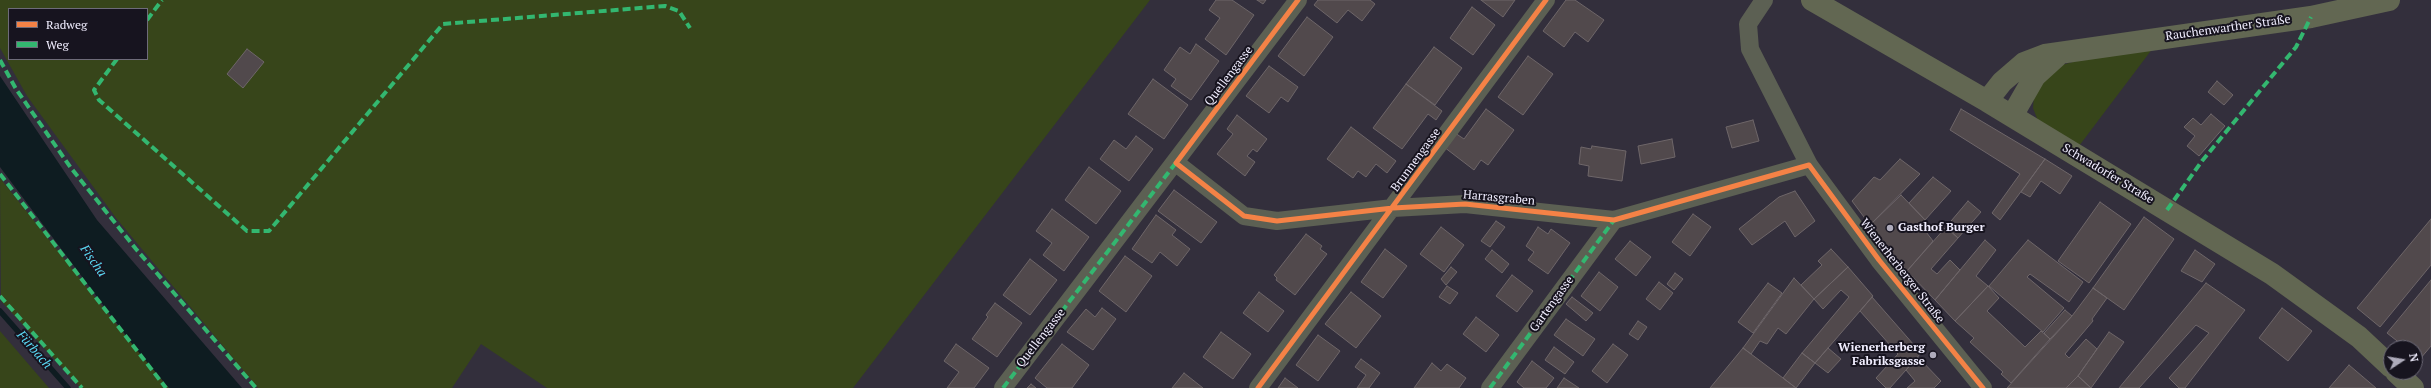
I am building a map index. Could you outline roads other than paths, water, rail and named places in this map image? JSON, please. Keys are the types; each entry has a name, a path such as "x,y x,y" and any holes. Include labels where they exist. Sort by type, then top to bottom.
{"main road":[{"name":"Schwadorfer Straße","path":"1812,0 1987,101 2272,274 2359,337 2383,360"},
{"name":"Rauchenwarther Straße","path":"1987,101 2002,82 2024,63 2045,55 2066,50 2311,16 2389,0"},
{"name":"Rauchenwarther Straße","path":"2012,116 2034,76 2048,62 2066,50"},
{"path":"2404,380 2413,388"}],"street":[{"name":"Quellengasse","path":"1003,388 1176,163 1298,0"},
{"name":"Brunnengasse","path":"1258,388 1546,0"},
{"name":"Wienerherberger Straße","path":"1764,0 1748,24 1750,49 1809,165 1879,260 1983,388"},
{"name":"Harrasgraben","path":"1176,163 1244,216 1277,221 1393,208 1466,204 1614,220 1809,165"},
{"name":"Gartengasse","path":"1490,388 1614,220"}],"water":[{"name":"Fischa","path":"0,76 97,220 242,388 169,388 136,349 0,167"}],"waterway":[{"name":"Fürbach","path":"0,311 68,388"}],"place":[{"name":"Gasthof Burger","path":"1890,228"},
{"name":"Wienerherberg Fabriksgasse","path":"1933,355"}]}
